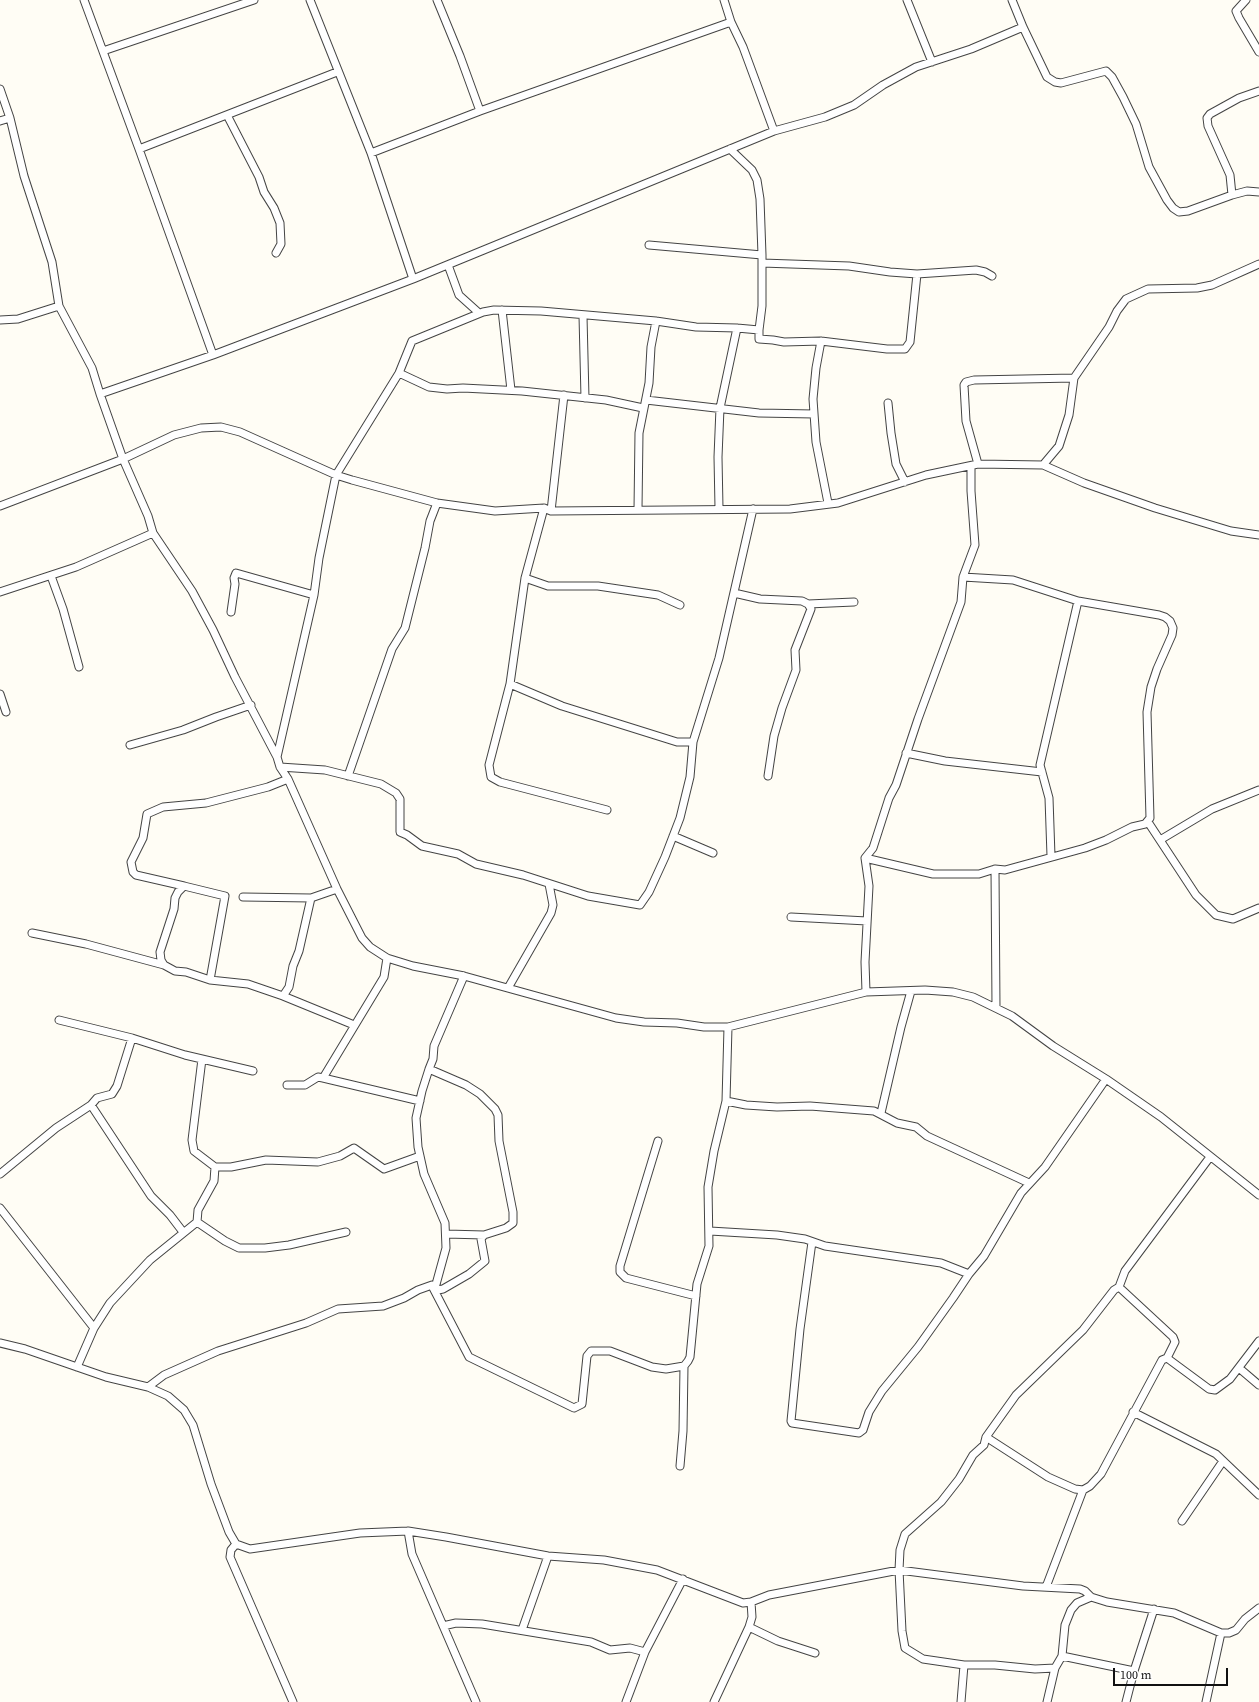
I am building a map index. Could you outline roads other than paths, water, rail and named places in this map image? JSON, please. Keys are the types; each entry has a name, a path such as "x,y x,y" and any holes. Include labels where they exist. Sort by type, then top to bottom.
{"street":[{"path":"84,0 140,149 212,355"},
{"path":"103,51 254,0"},
{"path":"310,0 337,72 371,153 413,279"},
{"path":"437,0 460,56 480,111"},
{"path":"724,0 731,22 743,47 774,131"},
{"path":"907,0 932,62"},
{"path":"1012,0 1047,77 1055,82 1073,80 1106,71 1112,77 1136,124 1149,167 1173,208 1179,212 1188,211 1232,195 1247,191 1259,192"},
{"path":"1246,0 1236,11 1259,52"},
{"path":"371,153 480,111 731,22"},
{"path":"100,394 212,355 413,279 774,131 825,117 854,105 884,84 916,67 971,49 1023,27"},
{"path":"140,149 337,72"},
{"path":"0,89 10,118 24,176 52,262 59,306 92,368 123,459 148,516 153,533 192,591 278,757 280,767 288,779 337,889 362,938 370,947 387,958 413,966 464,976 616,1018 644,1022 677,1023 704,1027 728,1027 866,992 953,992 973,997 1012,1016 1053,1046 1106,1079 1161,1118 1259,1195"},
{"path":"1232,195 1230,174 1208,126 1207,118 1210,114 1239,98 1259,91"},
{"path":"227,114 259,177 264,192 274,208 280,223 281,244 276,253"},
{"path":"0,121 10,118"},
{"path":"730,149 752,170 758,180 762,255 762,306 759,339 784,342 821,341 887,348 905,348 910,342 917,274"},
{"path":"649,245 762,255"},
{"path":"762,263 850,266 890,272 917,274 976,270 985,272 992,276"},
{"path":"1043,465 1059,446 1069,415 1074,378 1126,299 1148,289 1197,288 1212,285 1259,264"},
{"path":"448,265 459,295 479,313"},
{"path":"0,320 18,319 59,306"},
{"path":"278,757 314,595 319,558 336,475 399,373 412,341 479,313 494,310 541,311 583,316 656,321 696,327 759,330"},
{"path":"502,310 511,390"},
{"path":"583,316 585,398"},
{"path":"638,509 638,433 650,383 651,347 656,321"},
{"path":"719,508 718,457 720,408 737,328"},
{"path":"821,341 816,368 813,399 816,442 828,503"},
{"path":"399,373 429,387 447,389 463,388 511,390 564,395 619,402 644,408"},
{"path":"866,992 865,962 869,886 865,858 873,848 889,798 896,785 906,753 958,613 961,602 963,577 975,545 971,490 975,465 966,421 964,385 966,382 974,380 1074,378"},
{"path":"564,395 547,509 525,578 510,684 489,765 491,777 500,782 607,810"},
{"path":"646,400 759,413 814,414"},
{"path":"888,403 896,464 905,482"},
{"path":"0,506 123,459 174,435 201,428 221,427 240,432 336,475 437,503 495,511 547,509 719,508 753,510 790,508 838,503 926,475 975,465 1043,465 1084,483 1155,508 1231,531 1259,534"},
{"path":"348,776 392,649 404,628 424,554 430,521 437,503"},
{"path":"280,767 325,770 381,784 396,793 400,799 400,832 407,835 422,846 458,854 476,864 523,875 588,896 640,904 649,892 680,818 690,778 693,742 719,658 753,510"},
{"path":"0,592 76,567 153,533"},
{"path":"230,612 235,584 234,578 236,573 314,595"},
{"path":"51,576 63,609 79,667"},
{"path":"963,577 1013,580 1078,601 1166,617 1170,620 1173,628 1172,635 1157,669 1151,688 1147,712 1150,818 1148,822"},
{"path":"525,578 548,586 598,586 658,595 680,605"},
{"path":"734,593 760,598 802,601 808,604 854,602"},
{"path":"1051,856 1049,798 1040,765 1078,601"},
{"path":"768,776 774,736 782,708 796,670 795,650 811,609 808,604"},
{"path":"510,684 562,706 677,742 693,742"},
{"path":"0,694 6,712"},
{"path":"130,745 184,730 251,705"},
{"path":"906,753 945,761 1042,772"},
{"path":"210,980 225,896 136,875 133,872 131,862 143,838 147,814 163,807 206,803 268,787 288,779"},
{"path":"1160,840 1212,809 1259,790"},
{"path":"1148,822 1196,895 1216,915 1233,919 1259,908"},
{"path":"865,858 933,874 979,874 995,869 1005,870 1051,856 1085,848 1106,840 1132,827 1148,822"},
{"path":"673,836 713,853"},
{"path":"995,869 996,1007"},
{"path":"508,988 551,913 553,905 549,884"},
{"path":"164,965 161,960 160,952 174,909 175,898 184,886"},
{"path":"243,897 311,898 337,889"},
{"path":"283,996 290,987 293,966 299,951 311,898"},
{"path":"791,917 867,922"},
{"path":"32,932 86,944 164,965 175,971 186,972 210,980 248,984 283,996 354,1025"},
{"path":"323,1078 384,977 387,958"},
{"path":"464,976 434,1046 434,1059 429,1069 416,1118 418,1147 424,1174 445,1223 446,1248 434,1286 468,1357 574,1408 582,1404 587,1356 590,1351 610,1352 652,1367 666,1369 684,1366"},
{"path":"881,1114 911,991"},
{"path":"59,1020 132,1038 202,1059 252,1071"},
{"path":"680,1466 683,1431 684,1366 690,1357 697,1284 709,1246 710,1231 708,1188 714,1150 726,1100 728,1027"},
{"path":"0,1174 56,1128 91,1105 97,1098 112,1094 117,1086 132,1038"},
{"path":"202,1059 192,1140 194,1151 215,1166 231,1167 266,1160 318,1162 340,1156 354,1148 384,1169 420,1156"},
{"path":"429,1069 480,1094 496,1109 498,1115 499,1141 513,1212 513,1223 506,1228 484,1235 446,1234"},
{"path":"287,1085 305,1085 318,1077 420,1101"},
{"path":"812,1242 790,1419 792,1423 857,1434 861,1432 869,1412 882,1391 918,1347 969,1274 984,1256 1021,1193 1045,1167 1106,1079"},
{"path":"726,1100 746,1105 777,1107 810,1106 874,1111 897,1123 916,1127 927,1136 1029,1183"},
{"path":"91,1105 151,1196 170,1215 183,1232"},
{"path":"658,1141 620,1266 620,1272 626,1278 696,1296"},
{"path":"1055,1668 1035,1669 995,1665 964,1665 923,1659 912,1654 905,1648 902,1631 899,1570 900,1550 905,1534 941,1502 959,1479 974,1455 984,1444 986,1437 1016,1395 1083,1330 1114,1290 1119,1287 1124,1271 1210,1157"},
{"path":"77,1368 94,1328 110,1303 150,1260 197,1222 198,1210 214,1181 215,1166"},
{"path":"0,1208 94,1328"},
{"path":"197,1222 225,1241 239,1248 265,1248 289,1245 346,1232"},
{"path":"710,1231 777,1235 839,1248 941,1264 969,1274"},
{"path":"434,1286 438,1290 442,1290 470,1274 485,1261 481,1239 484,1235"},
{"path":"148,1387 164,1375 218,1352 306,1323 338,1309 383,1306 434,1286"},
{"path":"1046,1587 1083,1490 1090,1486 1101,1474 1160,1362 1167,1358 1175,1342 1173,1337 1119,1287"},
{"path":"1167,1358 1209,1389 1215,1390 1230,1379 1259,1341"},
{"path":"0,1343 25,1349 106,1377 148,1387 168,1396 184,1410 193,1425 210,1484 229,1532 236,1544 250,1549 360,1533 408,1531 548,1556 604,1560 657,1570 683,1579 734,1601 743,1603 751,1602 769,1595 899,1570 1006,1584 1080,1589 1085,1591 1091,1598"},
{"path":"1239,1368 1259,1386"},
{"path":"1134,1412 1209,1450 1259,1495"},
{"path":"986,1437 1048,1477 1070,1487 1083,1490"},
{"path":"1182,1521 1223,1461"},
{"path":"408,1531 412,1554 476,1702"},
{"path":"236,1544 231,1550 230,1556 293,1702"},
{"path":"522,1630 548,1556"},
{"path":"626,1702 645,1652 683,1579"},
{"path":"1047,1702 1055,1668 1062,1656 1065,1625 1071,1610 1077,1603 1091,1598 1122,1606 1174,1612 1221,1633 1229,1633 1236,1630 1248,1616 1259,1608"},
{"path":"714,1702 749,1627 752,1617 751,1602"},
{"path":"1126,1702 1134,1671 1154,1609"},
{"path":"443,1626 456,1624 482,1624 591,1642 610,1650 630,1648 645,1652"},
{"path":"749,1627 778,1641 814,1653"},
{"path":"1206,1702 1221,1633"},
{"path":"1062,1656 1134,1671"},
{"path":"961,1702 964,1665"}]}
